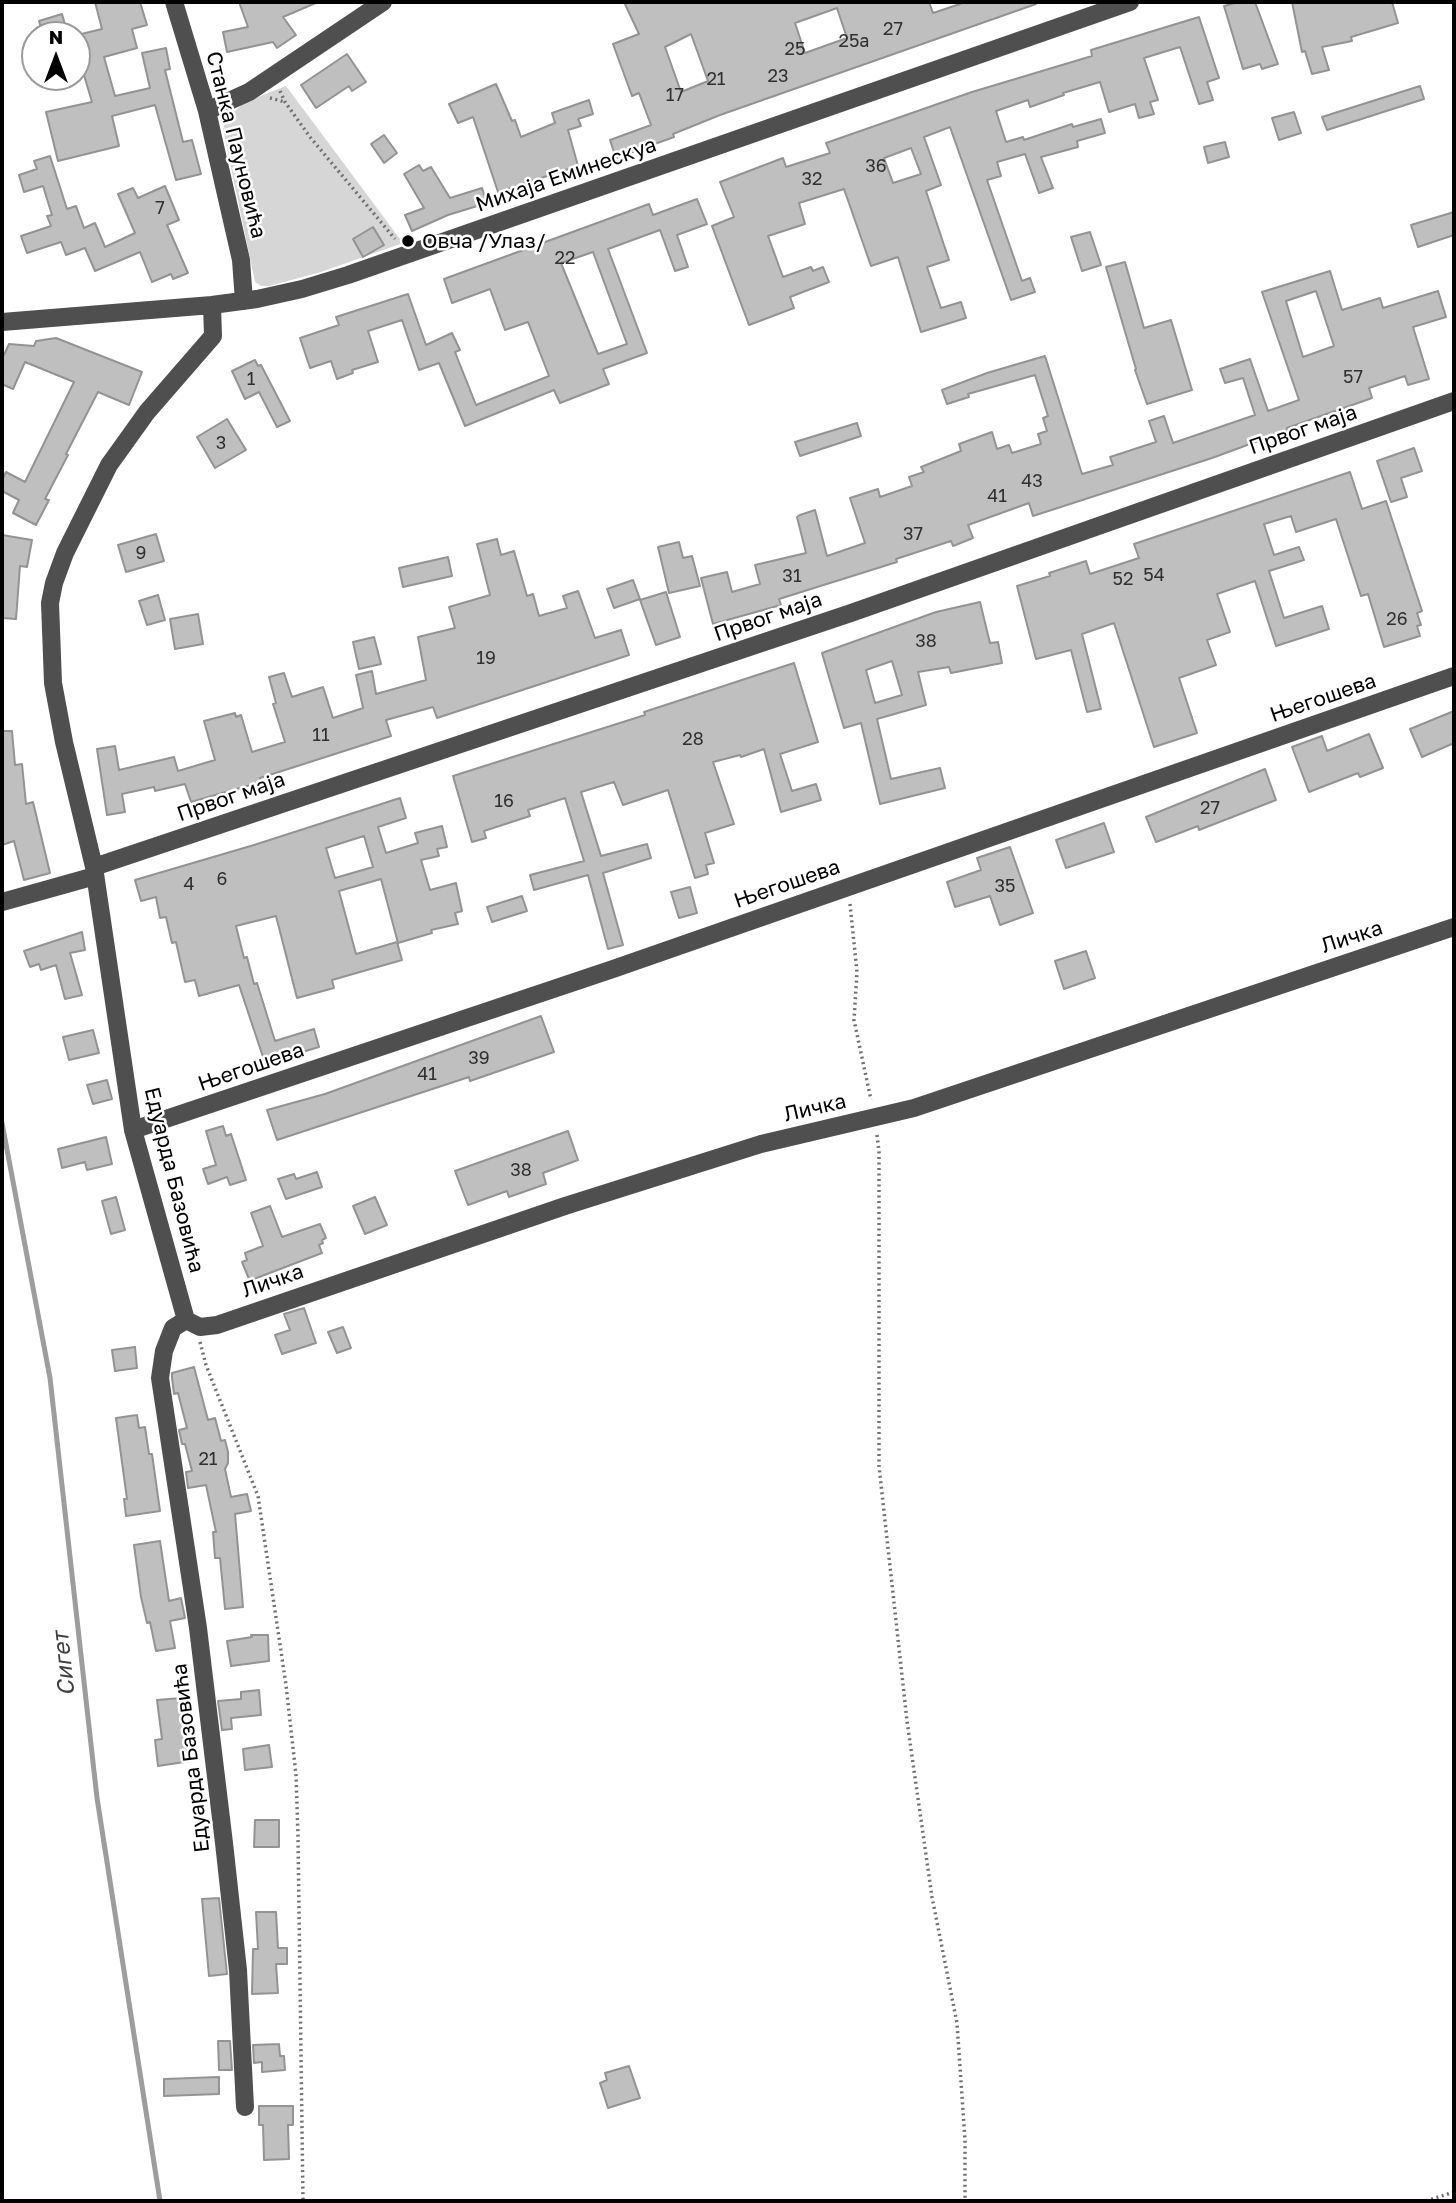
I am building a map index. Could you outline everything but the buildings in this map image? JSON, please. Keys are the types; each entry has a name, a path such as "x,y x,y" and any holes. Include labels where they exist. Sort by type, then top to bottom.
{"street":[{"name":"Станка Пауновића","path":"174,2 207,111 241,260 244,301"},
{"path":"207,111 239,97 274,76 383,2"},
{"name":"Михаја Еминескуа","path":"2,322 212,305 302,289 1130,2"},
{"name":"Едуарда Базовића","path":"212,305 213,336 146,412 109,465 65,553 50,603 50,630 53,683 64,742 95,871 133,1130 193,1324 173,1328 164,1351 160,1378 198,1628 223,1830 239,1970 246,2107"},
{"name":"Првог маја","path":"2,902 850,613 1454,401"},
{"name":"Његошева","path":"133,1130 849,887 1454,677"},
{"name":"Личка","path":"193,1324 217,1325 565,1206 761,1144 875,1118 956,1094 1454,927"}],"path":[{"path":"274,76 285,102 310,137 408,254"},
{"path":"849,887 857,972 854,1020 875,1118 879,1152 879,1466 906,1721 932,1897 957,2023 965,2140 965,2201"},
{"path":"193,1324 206,1365 258,1496 286,1685 296,1775 303,2201"},
{"path":"1426,2201 1454,2192"}],"shaded area":[{"path":"286,86 403,243 321,272 261,286 255,282 223,129 227,118 245,102"}],"waterway":[{"name":"Сигет","path":"2,1123 50,1378 97,1798 160,2201"}],"place":[{"name":"Овча /Улаз/","path":"408,241"}]}
